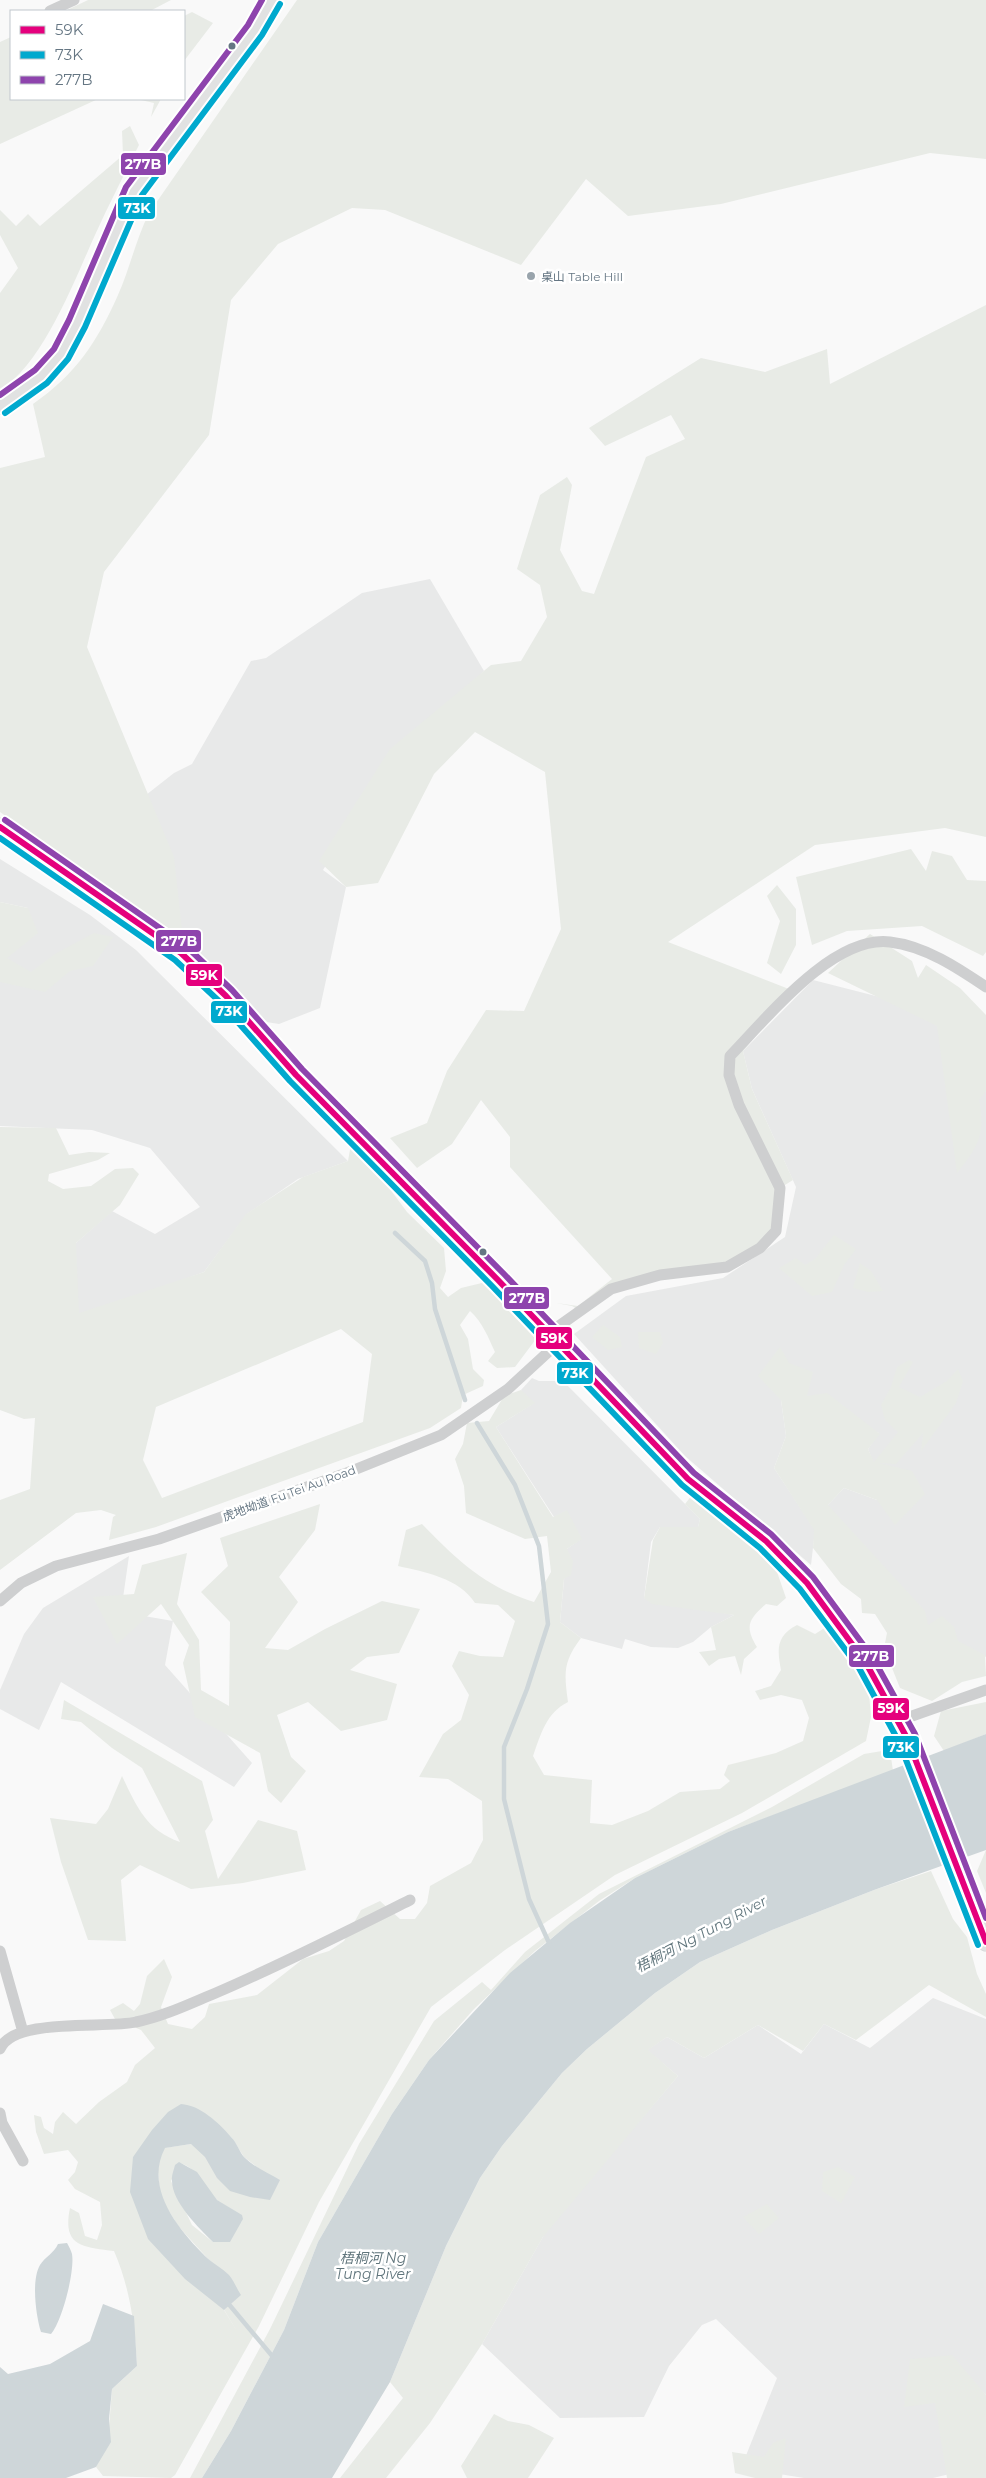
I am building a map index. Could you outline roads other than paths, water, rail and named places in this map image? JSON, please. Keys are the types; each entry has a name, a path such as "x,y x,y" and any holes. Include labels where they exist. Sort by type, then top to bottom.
{"main road":[{"path":"0,827 181,953 226,996 296,1075 554,1338 688,1479 766,1541 807,1583 866,1663 907,1738 985,1939"}],"street":[{"path":"52,10 74,0"},
{"path":"0,406 41,376 61,354 77,324 134,191 255,30 272,0"},
{"name":"虎地坳道 Fu Tei Au Road","path":"0,1601 21,1583 56,1566 159,1539 344,1474 441,1436 508,1389 554,1338 611,1289 660,1275 727,1267 760,1248 776,1232 780,1188 739,1105 729,1075 730,1056 814,971 857,946 874,942 891,942 937,956 986,988"},
{"path":"898,1721 986,1690"},
{"path":"0,2049 15,2033 66,2026 134,2023 163,2015 264,1973 410,1900"},
{"path":"0,1951 24,2032"},
{"path":"0,2113 2,2123 23,2161"}],"water":[{"name":"梧桐河 Ng Tung River","path":"986,1734 986,1850 874,1890 772,1930 700,1962 655,1993 587,2049 562,2073 502,2146 480,2178 446,2246 390,2382 332,2478 202,2478 231,2431 284,2330 318,2242 392,2114 429,2060 510,1973 570,1923 635,1878 728,1832"},
{"path":"181,2104 202,2111 209,2116 233,2139 242,2155 248,2161 280,2180 270,2200 250,2197 230,2191 217,2178 205,2157 191,2144 165,2148 160,2163 159,2178 161,2193 167,2207 184,2233 205,2256 229,2275 241,2295 224,2310 185,2279 148,2239 130,2192 133,2157 152,2130 168,2112"},
{"path":"179,2162 197,2172 217,2200 242,2215 243,2219 230,2242 213,2242 181,2206 173,2189 172,2179 175,2165"},
{"path":"67,2243 72,2254 72,2272 63,2308 51,2334 41,2332 35,2298 37,2272 42,2262 58,2244"},
{"path":"103,2304 134,2316 137,2366 112,2389 109,2419 111,2442 96,2467 66,2478 0,2478 0,2367 8,2374 50,2364 90,2341"}],"waterway":[{"path":"395,1233 425,1261 432,1283 435,1309 465,1400"},
{"path":"477,1423 515,1485 539,1546 548,1624 527,1689 504,1747 504,1799 529,1899 550,1945"},
{"path":"227,2302 273,2357"}],"place":[{"name":"桌山 Table Hill","path":"531,276"}]}
